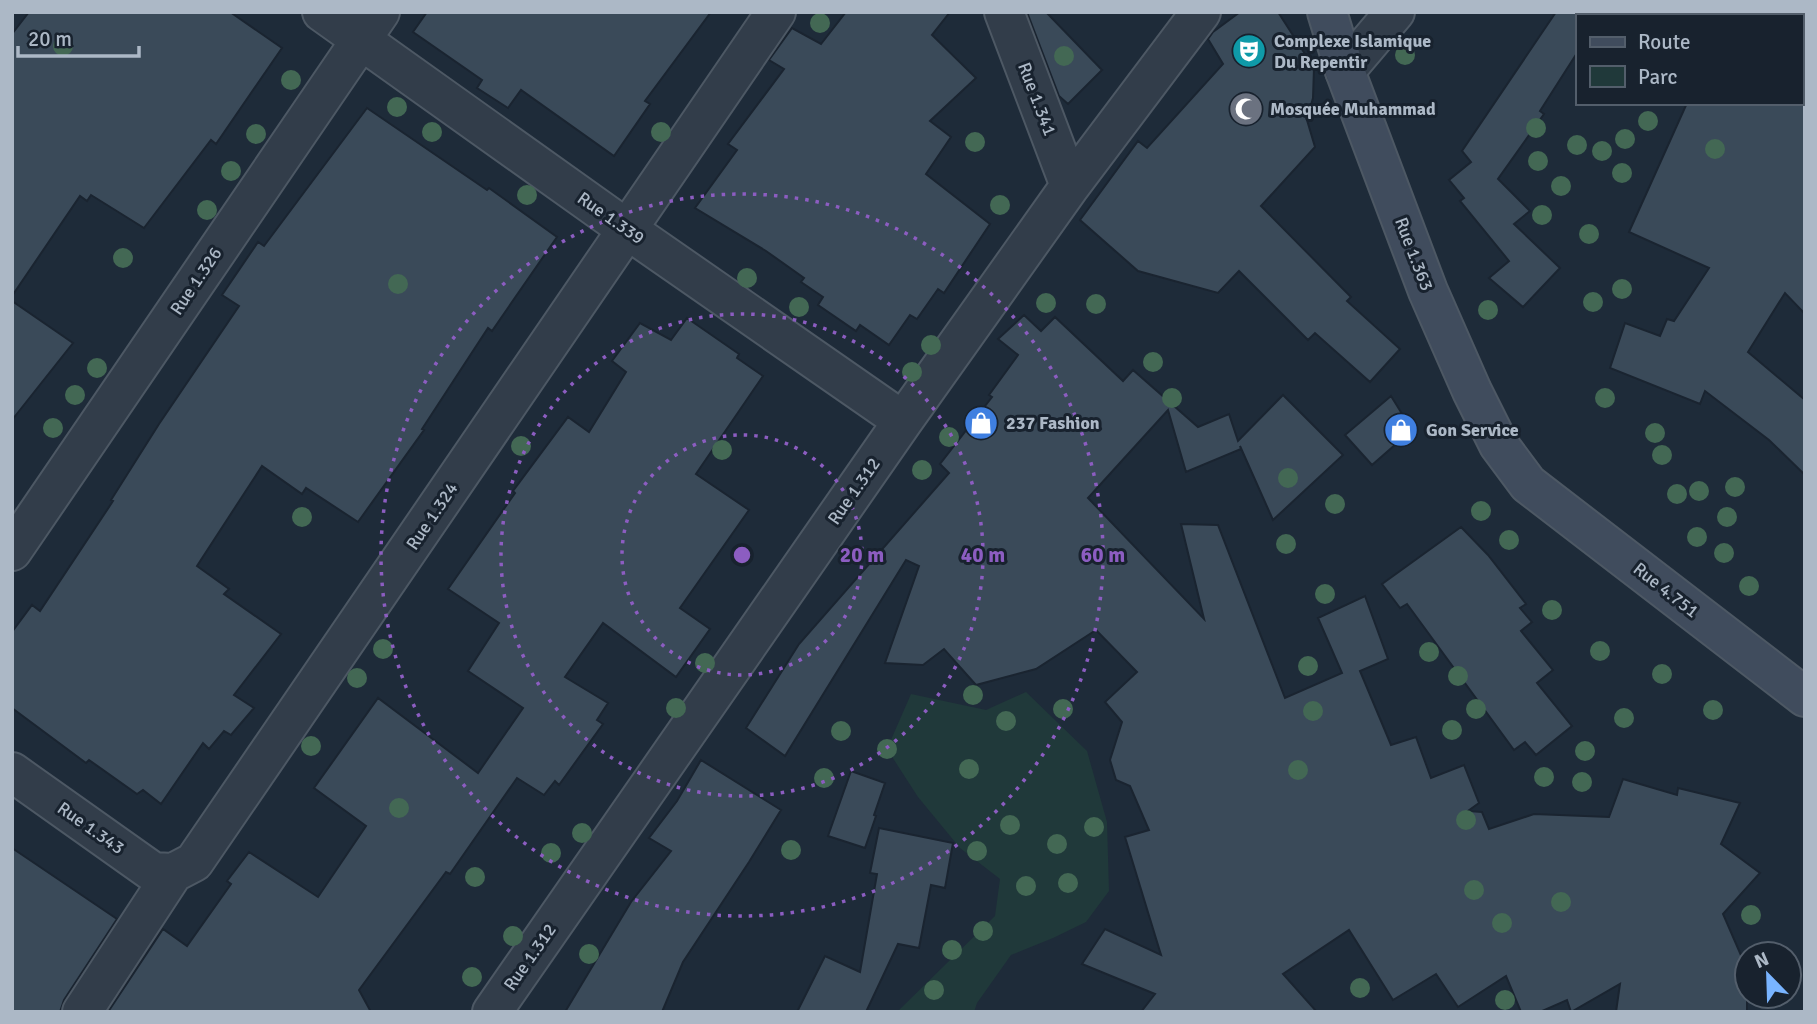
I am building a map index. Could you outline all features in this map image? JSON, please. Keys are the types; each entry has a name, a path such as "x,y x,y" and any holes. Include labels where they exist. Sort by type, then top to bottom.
{"main road":[{"name":"Rue 1.363","path":"1327,12 1345,71 1428,291 1499,445 1528,484"},
{"name":"Rue 4.751","path":"1528,484 1805,697"}],"street":[{"name":"Rue 1.339","path":"322,12 370,26 628,230 903,421"},
{"name":"Rue 1.324","path":"82,1012 173,873 194,862 776,12"},
{"name":"Rue 1.341","path":"1004,12 1070,186"},
{"name":"Rue 1.312","path":"492,1012 903,421 1070,186 1201,12"},
{"path":"1345,71 1395,12"},
{"name":"Rue 1.326","path":"12,551 370,26"},
{"name":"Rue 1.343","path":"12,772 153,872 173,873"}],"green space":[{"path":"1026,692 1087,751 1107,822 1109,891 1086,922 1011,955 977,1003 974,1012 897,1012 995,916 1000,879 960,848 918,797 887,749 911,694 986,710"}],"building":[{"path":"29,12 230,12 282,48 216,144 211,140 144,228 91,195 87,201 80,196 12,296 12,34"},
{"path":"427,12 711,12 645,101 650,104 614,156 521,90 508,108 477,88 482,80 413,32"},
{"path":"846,12 950,12 932,35 976,78 930,121 951,137 926,174 990,224 944,293 938,289 917,319 910,315 889,345 860,325 856,331 818,305 823,297 801,282 804,278 766,251 695,208 737,150 728,144 784,69 769,60 792,28 821,44"},
{"path":"1027,12 1046,12 1102,70 1068,104 1059,96"},
{"path":"1240,12 1278,12 1314,68 1313,98 1307,120 1315,147 1261,206 1351,297 1347,301 1400,349 1370,382 1315,333 1308,340 1239,271 1218,293 1138,271 1080,220 1138,141 1147,148 1223,64 1208,39 1213,32"},
{"path":"1556,12 1577,12 1576,55 1540,111 1544,114 1498,179 1530,211 1514,224 1560,268 1523,307 1489,278 1509,261 1460,201 1464,198 1449,180 1471,162 1462,151"},
{"path":"1805,103 1805,314 1785,293 1748,352 1805,400 1805,475 1769,440 1705,391 1700,404 1610,368 1625,323 1660,336 1667,319 1674,321 1709,268 1629,232 1686,105"},
{"path":"367,108 487,190 489,188 557,237 492,331 488,328 422,429 424,430 358,522 306,488 302,494 262,466 197,566 229,589 224,594 281,634 234,695 254,708 231,735 224,731 209,749 203,743 161,804 143,790 137,794 89,760 86,763 12,708 12,632 32,605 40,611 113,501 111,500 159,424 239,306 222,295 258,242 264,246"},
{"path":"12,301 73,343 12,420"},
{"path":"1024,315 1041,331 1055,317 1123,381 1133,370 1198,427 1229,414 1238,441 1283,395 1343,455 1273,520 1240,446 1241,449 1186,472 1168,410 1088,498 1204,619 1181,524 1218,525 1285,698 1342,673 1318,618 1365,596 1388,659 1360,671 1391,745 1416,737 1431,778 1464,765 1479,803 1468,811 1482,812 1489,829 1534,814 1609,817 1623,779 1677,795 1678,788 1740,803 1721,844 1760,873 1723,914 1734,940 1733,1010 1747,1012 1616,1012 1620,984 1571,1012 1567,1000 1540,1012 1521,1012 1506,976 1458,1007 1436,974 1393,1000 1349,930 1283,974 1317,1012 1141,1012 1155,994 1082,964 1105,929 1161,955 1125,837 1149,830 1130,786 1116,780 1110,760 1122,722 1105,702 1137,672 1096,630 1036,669 976,685 944,649 923,665 885,663 919,566 906,560 785,756 746,728 799,644 949,473 940,464 992,397 989,395 1018,355 998,339"},
{"path":"687,318 739,354 737,358 763,376 696,474 749,510 680,608 710,629 676,677 603,623 565,677 608,703 597,720 603,724 559,785 555,781 544,795 517,778 450,874 446,872 359,990 371,1012 108,1012 163,929 187,946 231,884 227,881 249,852 318,897 366,826 314,788 378,698 478,773 523,708 468,671 499,623 448,589 515,493 513,491 568,417 589,432 626,372 612,361 640,323 671,340"},
{"path":"1391,396 1412,430 1372,465 1345,435"},
{"path":"1461,527 1488,555 1526,604 1520,608 1532,622 1521,631 1553,670 1537,683 1572,726 1536,755 1525,742 1514,750 1407,604 1400,608 1382,584"},
{"path":"701,760 781,810 683,962 662,1012 565,1012 631,902 671,851 649,838 677,801"},
{"path":"851,771 885,783 865,848 828,836"},
{"path":"879,828 953,843 945,888 931,885 919,948 898,944 866,1012 797,1012 825,956 860,972 877,874 870,873"},
{"path":"12,848 117,919 64,1000 60,1012 12,1012"}],"place":[{"name":"Complexe Islamique Du Repentir","path":"1249,51"},
{"name":"Mosquée Muhammad","path":"1246,109"},
{"name":"237 Fashion","path":"981,423"},
{"name":"Gon Service","path":"1401,430"}]}
